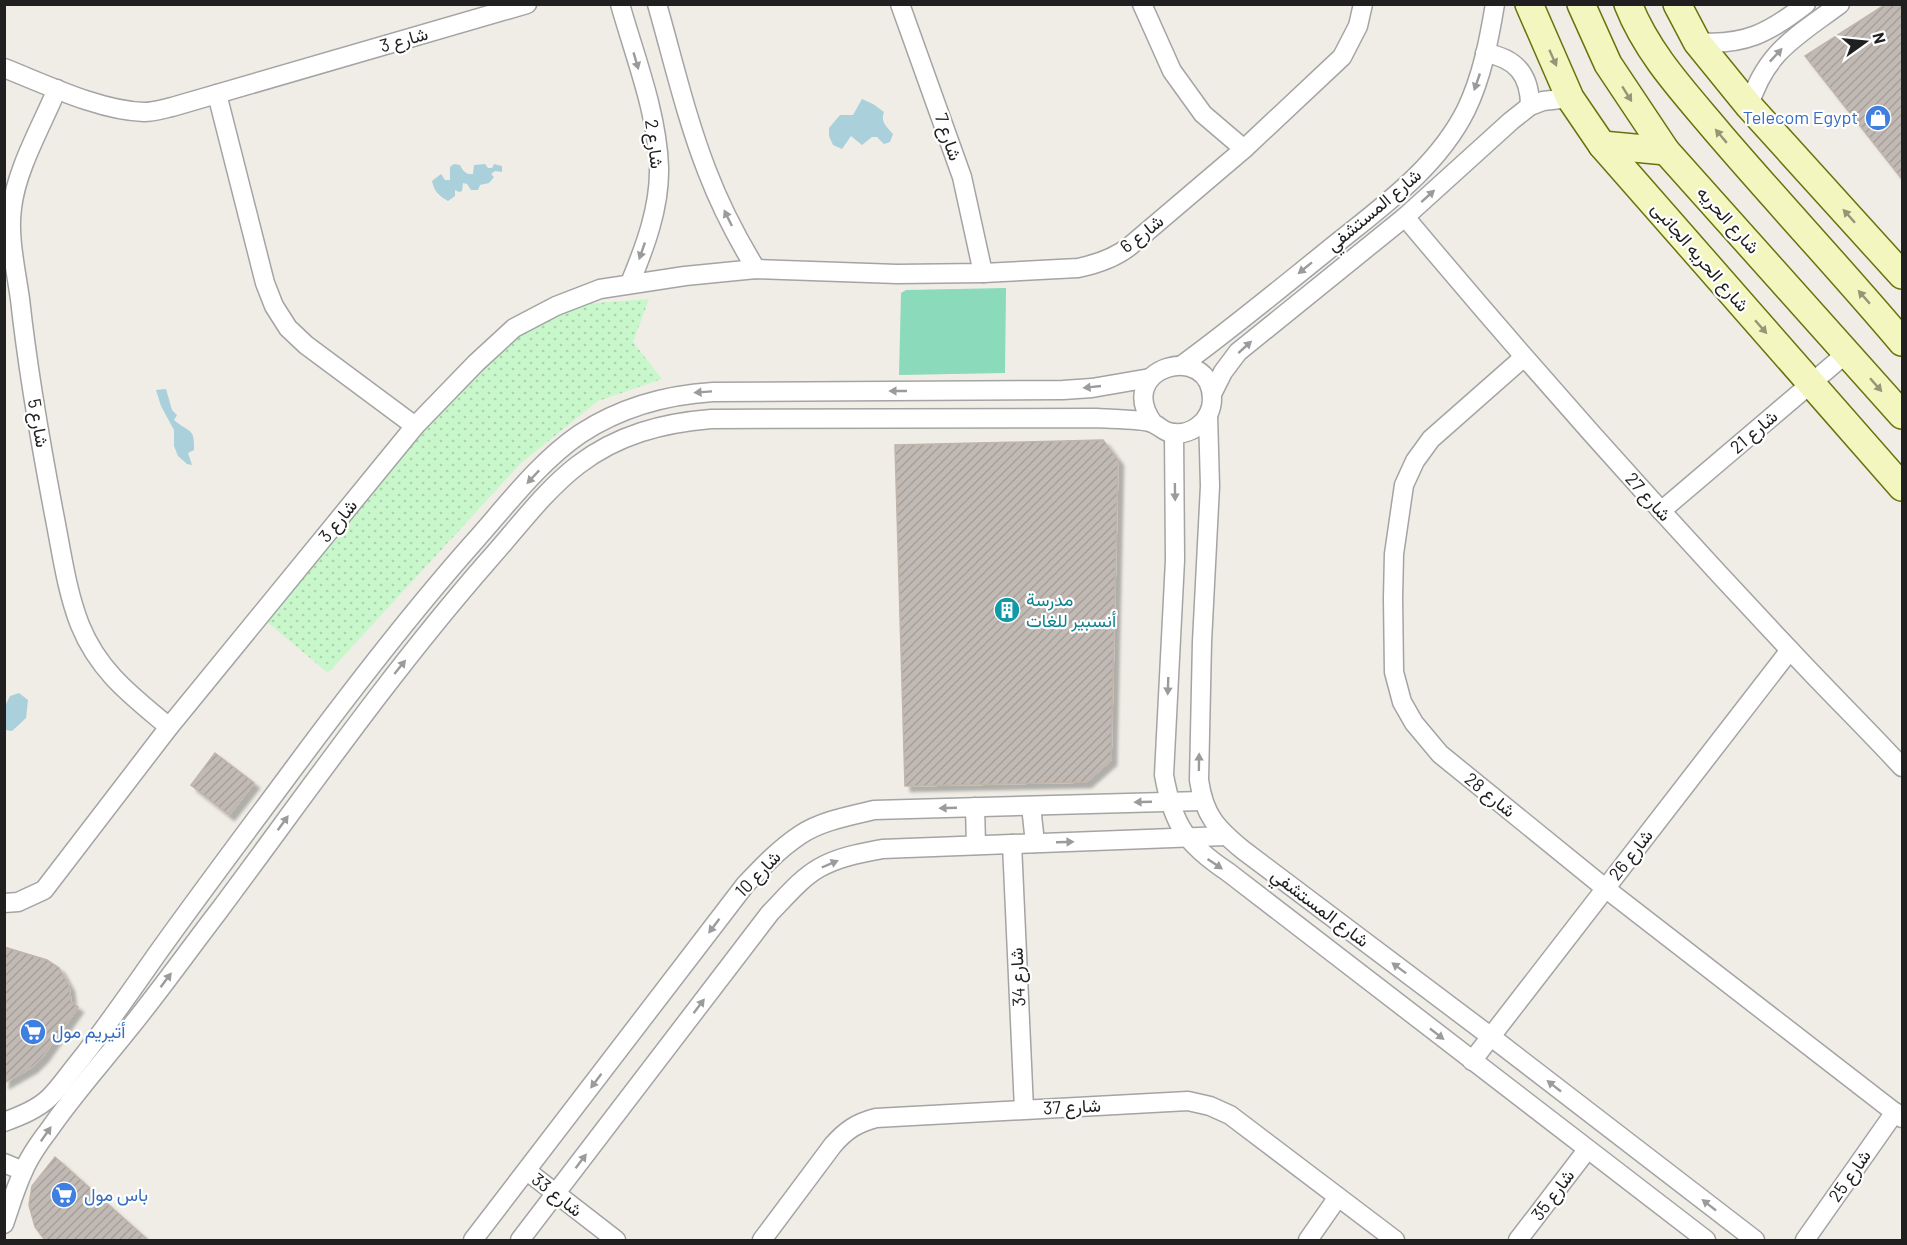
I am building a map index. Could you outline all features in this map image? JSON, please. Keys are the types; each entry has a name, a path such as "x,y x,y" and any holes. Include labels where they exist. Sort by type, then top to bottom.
{"main road":[{"name":"شارع الحريه الجانبى","path":"1529,4 1570,98 1602,145 1902,487"},
{"name":"شارع الحريه","path":"1581,4 1608,64 1666,151 1902,415"},
{"path":"1628,4 1662,67 1902,342"},
{"path":"1677,4 1696,42 1749,106 1902,275"},
{"path":"1743,162 1774,133"},
{"path":"1602,145 1666,151"},
{"path":"1843,272 1874,243"}],"street":[{"name":"شارع 3","path":"4,68 106,105 130,111 148,112 527,4"},
{"name":"شارع 2","path":"620,4 648,101 657,141 659,169 650,227 630,283"},
{"name":"شارع 2","path":"657,4 707,172 729,222 756,269"},
{"name":"شارع 7","path":"900,4 962,177 983,273"},
{"path":"1142,4 1172,70 1203,114 1244,149"},
{"name":"شارع 6","path":"756,269 897,274 983,273 1078,268 1107,259 1130,246 1244,149 1342,57 1358,26 1363,4"},
{"name":"شارع المستشفي","path":"1182,365 1397,194 1422,170 1449,137 1465,111 1477,83 1495,4"},
{"path":"1696,42 1729,43 1761,35 1781,24 1806,4"},
{"path":"1749,106 1763,70 1776,53 1840,4"},
{"path":"1485,53 1498,55 1510,61 1520,70 1528,87 1530,106"},
{"name":"شارع 5","path":"57,89 15,188 11,211 26,350 47,480 70,596 81,627 96,656 116,682 169,728"},
{"path":"217,94 265,283 274,306 288,328 306,345 415,426"},
{"name":"شارع المستشفي","path":"1212,394 1223,372 1238,352 1405,217 1511,120 1530,106 1543,101 1570,98"},
{"name":"شارع 27","path":"1405,217 1523,358 1661,511 1902,767"},
{"name":"شارع 3","path":"4,903 18,902 44,890 169,728 415,426 476,363 514,328 556,306 600,289 630,283 756,269"},
{"name":"شارع 21","path":"1661,511 1848,352"},
{"name":"شارع 28","path":"1523,358 1431,439 1415,461 1404,484 1394,554 1394,672 1402,702 1440,754 1605,888 1899,1115"},
{"path":"1182,365 1198,371 1205,378 1212,394 1212,401 1208,415 1198,427 1182,433 1174,433 1159,428 1153,423 1144,405 1146,387 1150,378 1164,367 1182,365"},
{"path":"4,1122 26,1114 49,1098 83,1056 340,706 443,577 556,453 579,435 629,408 657,399 685,394 1063,390 1092,388 1150,378"},
{"name":"شارع المستشفي","path":"1208,415 1209,526 1202,642 1198,780 1202,801 1211,820 1226,836 1755,1240"},
{"path":"4,1224 23,1171 62,1111 98,1068 235,889 358,720 461,592 556,484 577,465 627,436 682,421 1069,418 1153,423"},
{"name":"شارع المستشفي","path":"1174,433 1175,560 1164,775 1169,802 1187,837 1203,855 1706,1240"},
{"name":"شارع 26","path":"1472,1061 1790,650"},
{"path":"340,706 358,720"},
{"name":"شارع 10","path":"474,1240 745,885 770,858 801,834 837,819 874,810 1202,801"},
{"path":"1031,806 1035,843"},
{"path":"975,807 976,845"},
{"name":"شارع 10","path":"520,1240 770,913 793,889 818,869 849,856 882,849 1226,836"},
{"name":"شارع 34","path":"1012,844 1024,1109"},
{"path":"83,1056 98,1068"},
{"name":"شارع 37","path":"762,1240 834,1145 845,1132 859,1122 876,1118 1166,1101 1188,1101 1210,1106 1230,1115 1395,1240"},
{"name":"شارع 25","path":"1805,1240 1899,1115"},
{"name":"شارع 35","path":"1518,1240 1587,1150"},
{"path":"4,1163 23,1171"},
{"name":"شارع 33","path":"527,1171 616,1240"},
{"path":"1308,1240 1338,1197"}],"green space":[{"path":"1006,288 1005,373 899,375 901,293 906,290"},
{"path":"649,299 633,342 662,379 598,401 521,463 328,673 260,616 476,363 556,306"}],"water":[{"path":"862,99 884,112 886,127 893,134 890,142 884,144 877,137 872,137 862,145 851,136 842,149 833,145 829,136 829,128 840,115 853,115"},
{"path":"454,164 460,165 468,174 473,174 474,165 485,164 488,168 492,168 494,164 502,166 502,172 495,171 491,174 494,177 489,183 480,185 478,190 471,190 467,184 463,183 462,191 455,190 455,196 448,201 437,193 432,181 441,174 445,180 450,180 450,167"},
{"path":"166,389 172,410 177,415 174,420 192,434 194,450 188,453 192,465 187,464 178,456 174,446 174,430 161,406 156,390"},
{"path":"19,693 28,700 26,718 12,731 5,730 5,706 10,696"}],"building":[{"name":"Telecom Egypt","path":"1886,4 1902,4 1902,179 1805,56"},
{"name":"مدرسة أنسبير للغات","path":"1103,440 1118,460 1111,760 1086,782 905,786 895,445"},
{"path":"215,753 254,783 229,815 191,785"},
{"name":"أتيريم مول","path":"4,947 47,960 59,968 69,986 71,1002 78,1007 43,1056 32,1067 4,1083"},
{"name":"باس مول","path":"55,1157 148,1240 45,1240 35,1227 29,1205 32,1186"}],"place":[{"name":"Telecom Egypt","path":"1878,118"},
{"name":"مدرسة أنسبير للغات","path":"1007,610"},
{"name":"أتيريم مول","path":"33,1032"},
{"name":"باس مول","path":"64,1195"}]}
